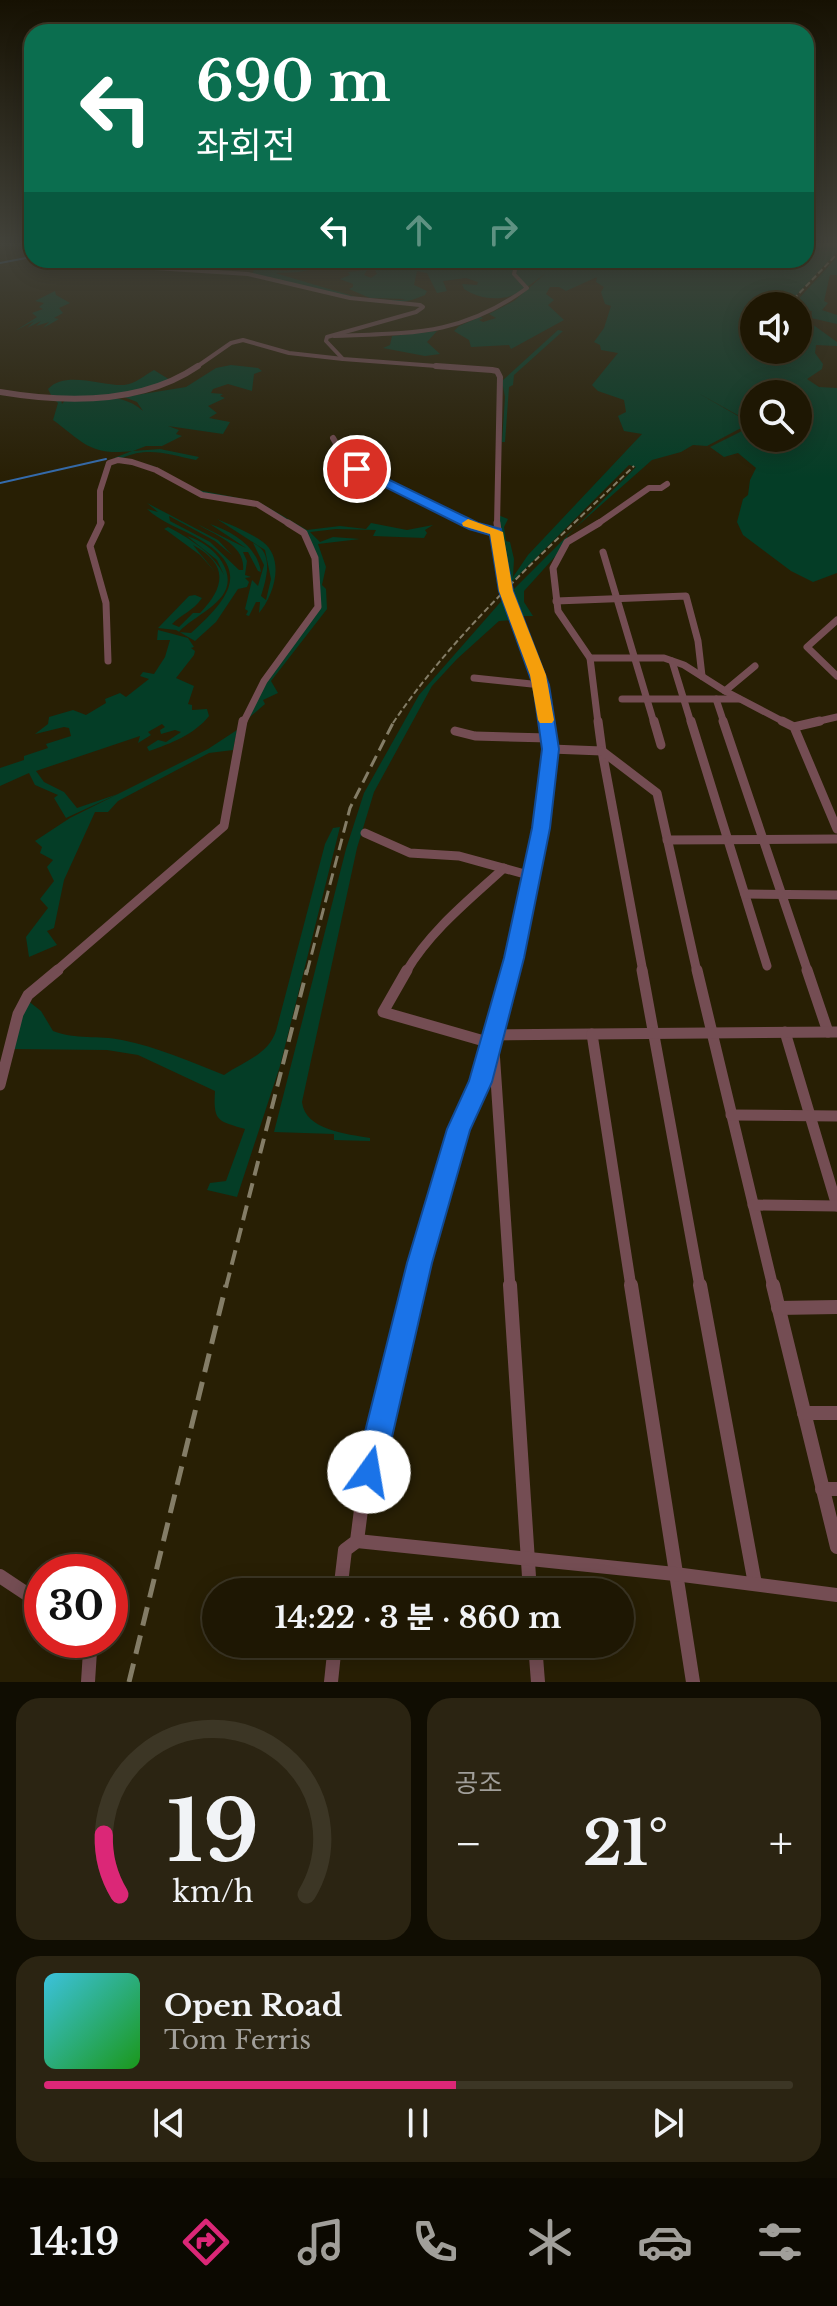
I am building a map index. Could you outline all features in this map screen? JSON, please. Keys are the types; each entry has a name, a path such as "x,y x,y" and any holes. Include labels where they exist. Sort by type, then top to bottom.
{"street":[{"path":"327,337 380,320"},
{"path":"327,337 423,334 470,320"},
{"path":"327,337 328,345 343,359"},
{"path":"0,392 56,398 118,397 177,378 229,344 240,341 264,343 291,353 390,360 425,367 474,368 500,373 502,397 496,463 497,532 506,591 541,685 550,744 532,876 480,1082 458,1129 419,1263 362,1502 357,1541"},
{"path":"333,438 348,465 373,474 473,526 497,532"},
{"path":"0,1085 18,1014 28,995 127,913 224,826 244,717 264,681 318,607 315,558 304,533 257,504 202,495 156,470 132,462 118,460 109,463 100,488 98,507 102,521 90,546 106,603 108,661"},
{"path":"667,484 661,488 649,488 618,512 567,542 553,568 558,611 590,658 602,751 755,1584"},
{"path":"603,552 661,745"},
{"path":"556,601 686,596 698,641 702,676"},
{"path":"837,620 807,647 837,676"},
{"path":"590,658 637,657 672,661 794,727 837,829"},
{"path":"672,661 767,966"},
{"path":"725,691 755,666"},
{"path":"474,678 541,685"},
{"path":"622,699 741,699"},
{"path":"504,868 448,919 414,958 383,1012 427,1027 492,1039 592,1034 832,1032 781,895 716,699"},
{"path":"794,727 837,717"},
{"path":"455,731 602,751 657,793 711,1033 804,1413 830,1489 837,1547"},
{"path":"365,833 410,853 459,856 532,876"},
{"path":"667,840 837,839"},
{"path":"745,894 837,895"},
{"path":"753,1205 837,1206 785,1032"},
{"path":"592,1034 693,1682"},
{"path":"492,1039 529,1578"},
{"path":"731,1115 837,1116"},
{"path":"778,1308 837,1307"},
{"path":"804,1413 837,1413"},
{"path":"342,1578 345,1550 357,1541 675,1574 837,1595"},
{"path":"0,1576 24,1592"},
{"path":"88,1682 90,1658"},
{"path":"331,1682 334,1658"},
{"path":"536,1658 538,1682"}],"green space":[{"path":"32,320 56,320 43,328 49,322 36,326 41,321 27,328 34,321 15,331"},
{"path":"472,320 563,320 511,349 509,345 471,347 469,340 454,331"},
{"path":"606,320 740,320 740,364 812,364 812,324 837,342 837,346 816,345 815,353 823,364 822,369 808,380 740,380 740,416 698,393 738,416 740,429 707,446 693,445 681,452 652,460 575,528 636,467 629,465 508,586 498,515 508,519 504,527 514,559 513,577 528,555 642,434 624,431 618,416 626,412 624,400 598,391 592,385 618,353 601,350 600,345 594,342"},
{"path":"558,330 563,331 514,375 513,385 509,387 505,442 502,442 505,397 502,381"},
{"path":"437,331 427,342 440,354 425,356 383,348 390,345 392,336"},
{"path":"231,365 262,371 254,374 252,391 228,384 213,389 211,393 223,394 220,396 225,398 208,406 217,413 209,418 230,422 223,434 168,426 179,430 176,434 182,436 162,446 146,446 133,451 160,449 199,457 196,460 150,452 122,458 153,466 198,490 259,502 307,530 340,526 366,529 371,523 407,530 433,525 425,530 424,538 373,536 376,530 310,532 320,542 333,537 360,539 318,544 326,567 322,585 326,589 327,609 271,681 278,693 263,700 265,704 244,722 267,682 319,607 309,538 262,505 203,494 160,471 114,458 132,451 107,452 89,446 53,420 56,401 61,400 62,404 67,398 117,399 143,411 137,402 124,397 186,387 216,368"},
{"path":"154,370 170,380 117,396 52,397 48,389 64,380 128,384"},
{"path":"812,382 819,387 837,388 837,573 813,582 791,571 743,535 737,522 756,468 738,453 724,457 710,447 740,432 740,452 812,452"},
{"path":"147,503 218,540 232,555 215,541 169,516 170,521 210,542 239,570 243,570 243,561 235,547 197,524 246,548 210,524 243,541 259,563 261,572 248,552 243,552 247,561 245,575 251,577 245,578 249,582 247,587 238,589 216,622 195,641 180,632 191,633 217,606 230,582 229,570 223,558 210,546 157,517 147,509 158,512"},
{"path":"217,519 263,542 274,558 275,578 269,598 259,613 260,602 256,602 249,616 245,609 252,580 258,586 264,565 253,543 260,547 267,560 261,596 266,600 271,579 265,550"},
{"path":"168,527 200,547 214,560 224,575 217,560 187,536 211,550 222,562 227,575 223,595 179,632 158,628 189,596 202,598 172,624 179,627 193,613 200,613 215,594 219,576 213,560 193,545 216,573 200,555 164,529"},
{"path":"566,536 570,540 524,591 524,602 533,616 521,616 511,592"},
{"path":"505,597 514,620 499,621 432,686 374,792 357,848 302,1102 305,1111 319,1125 370,1138 370,1141 334,1140 334,1134 274,1132 346,849 364,793 419,695"},
{"path":"158,630 188,638 194,647 191,648 195,651 194,655 176,678 194,686 188,704 192,705 192,710 207,709 209,716 197,728 182,738 149,751 147,747 158,740 166,742 181,732 175,730 161,734 160,730 165,727 162,724 148,732 151,735 138,743 140,736 36,771 44,782 64,792 77,808 118,794 66,818 54,798 58,795 35,785 29,773 0,786 0,768 48,748 46,744 71,736 69,728 64,727 35,734 48,724 49,717 73,710 86,715 106,703 105,699 120,693 126,697 149,679 140,676 143,672 154,674 165,657 170,640 157,640"},
{"path":"237,730 233,750 209,753 118,801 108,812 95,812 64,880 54,928 47,931 57,945 29,957 26,937 48,908 40,899 54,881 47,867 53,860 40,853 42,847 35,841 70,818 208,749"},
{"path":"340,827 280,1066 237,1197 207,1190 210,1183 226,1181 245,1129 219,1119 215,1109 215,1091 138,1055 107,1050 11,1049 27,1000 41,1011 53,1031 70,1036 135,1043 224,1075 254,1057 267,1046 276,1031 325,844 333,828"}],"waterway":[{"path":"0,483 106,459"}],"railway":[{"path":"393,723 446,654 476,621 634,466"},
{"path":"307,972 350,808 394,721"},
{"path":"226,1287 307,970"},
{"path":"129,1682 226,1285"}],"slow traffic":[{"path":"468,523 497,532 506,591 538,675 546,720"}],"route":[{"path":"357,469 373,474 473,526 497,532 506,591 541,685 551,749 541,828 514,958 480,1082 458,1129 419,1263 369,1472"}]}
